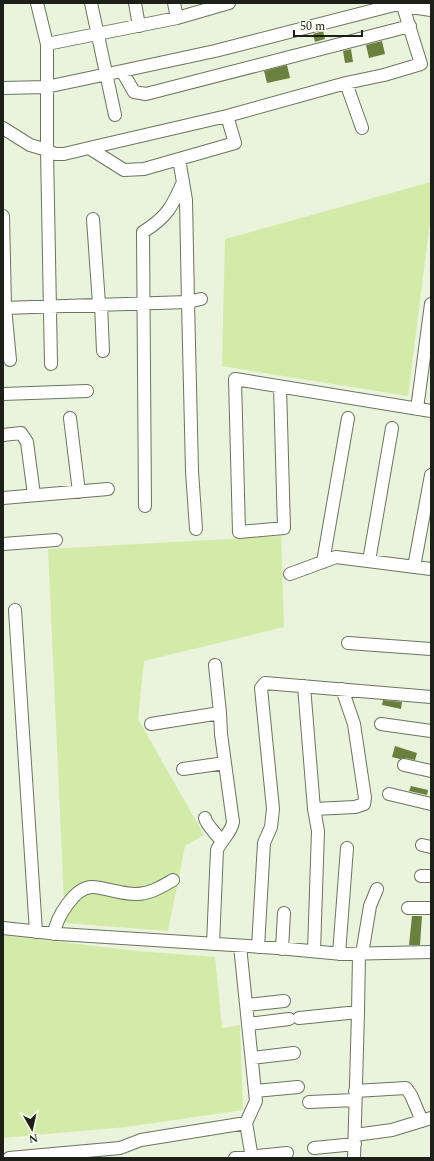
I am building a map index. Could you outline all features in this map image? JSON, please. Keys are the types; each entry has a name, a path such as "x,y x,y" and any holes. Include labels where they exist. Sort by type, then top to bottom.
{"street":[{"path":"38,3 47,44 46,87 51,364"},
{"path":"91,3 115,115"},
{"path":"135,3 139,26"},
{"path":"174,3 177,18"},
{"path":"47,44 177,18 215,5 229,3"},
{"path":"3,88 46,87 215,51 403,4 431,10"},
{"path":"3,128 30,145 55,154 64,154 227,116 421,64 403,4"},
{"path":"122,71 134,92 146,94 410,26"},
{"path":"346,83 362,128"},
{"path":"89,148 124,170 144,169 235,143 227,116"},
{"path":"179,159 186,200 192,471 196,529"},
{"path":"145,506 143,232 161,221 176,198 183,182"},
{"path":"3,216 4,308 10,360"},
{"path":"93,218 103,352"},
{"path":"4,308 188,302 201,299"},
{"path":"417,409 431,304"},
{"path":"280,386 284,528 239,532 235,379 280,386 417,409 431,410"},
{"path":"3,394 88,391"},
{"path":"70,418 79,492"},
{"path":"323,562 348,418"},
{"path":"369,561 392,428"},
{"path":"3,435 21,433 27,442 34,495"},
{"path":"414,567 431,475"},
{"path":"3,498 108,489"},
{"path":"3,544 56,540"},
{"path":"290,574 336,557 431,569"},
{"path":"15,610 36,932"},
{"path":"348,643 431,649"},
{"path":"213,944 217,850 221,841 233,827 215,665"},
{"path":"258,947 264,843 271,827 273,810 261,688 265,683 431,697"},
{"path":"304,686 314,809 318,831 314,951"},
{"path":"314,809 355,807 364,804 365,798 354,724 342,689"},
{"path":"151,724 220,713"},
{"path":"381,724 431,731"},
{"path":"183,769 225,763"},
{"path":"404,765 431,771"},
{"path":"389,794 431,804"},
{"path":"205,818 205,821 215,831 221,841"},
{"path":"339,954 347,848"},
{"path":"54,934 55,923 65,907 83,889 92,887 136,894 155,890 173,880"},
{"path":"354,1158 360,954 370,906 377,889"},
{"path":"408,908 431,908"},
{"path":"282,948 284,913"},
{"path":"3,928 54,934 282,948 339,954 431,952"},
{"path":"240,946 256,1101 246,1123 251,1157"},
{"path":"247,1006 284,1001"},
{"path":"249,1024 358,1012"},
{"path":"252,1058 294,1053"},
{"path":"255,1091 298,1087"},
{"path":"309,1102 406,1088 426,1119 355,1140 314,1148"},
{"path":"9,1158 124,1152 141,1140 246,1123"},
{"path":"235,1158 287,1153"}],"green space":[{"path":"431,182 431,213 408,396 222,366 225,239"},
{"path":"281,536 284,627 144,661 138,719 204,835 185,846 168,931 65,923 48,549"},
{"path":"3,935 136,951 215,957 222,1028 240,1025 243,1110 126,1127 3,1138"}],"building":[{"path":"323,31 325,39 315,42 313,34"},
{"path":"382,41 385,54 369,58 366,45"},
{"path":"351,49 353,62 345,63 343,51"},
{"path":"287,65 290,78 267,83 264,71"},
{"path":"383,700 402,702 401,709 382,705"},
{"path":"395,746 417,753 415,760 392,757"},
{"path":"411,786 428,790 427,795 409,791"},
{"path":"412,916 422,916 420,945 409,945"}]}
